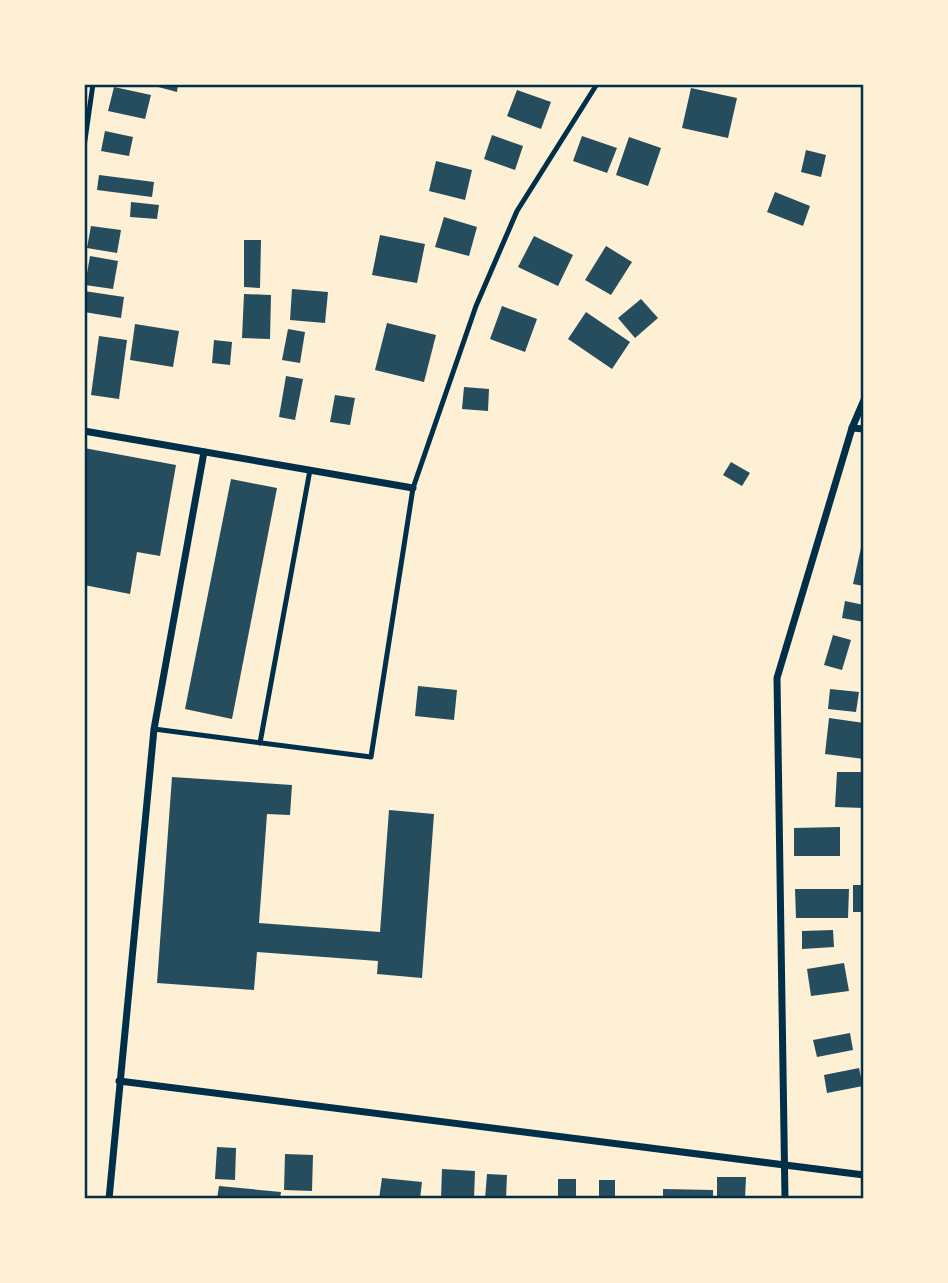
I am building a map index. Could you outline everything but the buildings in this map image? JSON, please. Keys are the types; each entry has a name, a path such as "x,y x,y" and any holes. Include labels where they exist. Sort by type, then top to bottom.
{"street":[{"path":"785,1199 782,1166 777,678 852,428 864,400"},
{"path":"852,428 864,429"},
{"path":"84,431 413,488"},
{"path":"109,1199 154,729 204,452"},
{"path":"119,1082 864,1175"}],"lane":[{"path":"84,147 93,84"},
{"path":"154,729 371,757 413,488 476,306 517,211 597,84"},
{"path":"260,743 310,470"}]}
